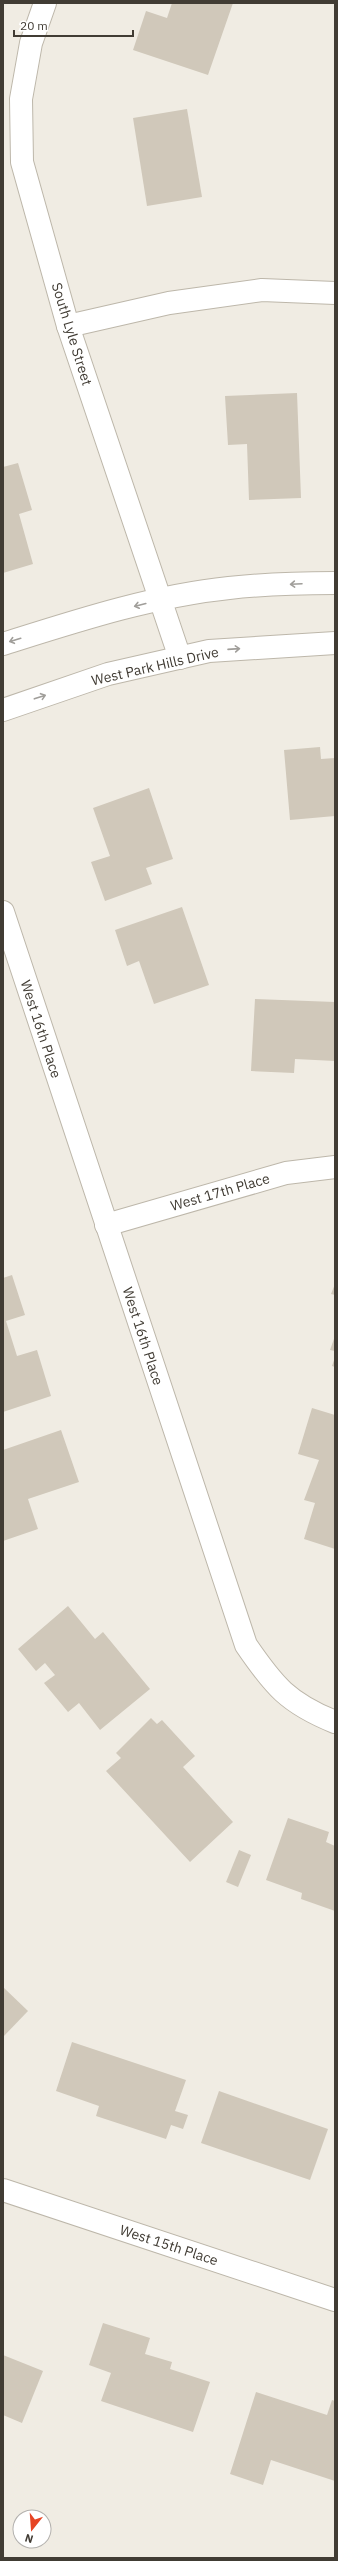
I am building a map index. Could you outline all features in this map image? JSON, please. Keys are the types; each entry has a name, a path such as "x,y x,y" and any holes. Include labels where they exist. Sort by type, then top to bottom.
{"street":[{"name":"South Lyle Street","path":"45,3 31,43 21,99 22,162 68,326 180,658"},
{"path":"68,326 169,303 262,290 335,293"},
{"path":"3,644 66,624 160,600 229,588 335,583"},
{"name":"West Park Hills Drive","path":"3,710 108,674 210,651 335,643"},
{"name":"West 16th Place","path":"3,912 246,1645 284,1695 308,1711 335,1722"},
{"name":"West 17th Place","path":"106,1225 286,1173 335,1167"},
{"name":"West 15th Place","path":"3,2190 335,2300"}],"building":[{"path":"172,3 233,3 208,75 133,50 146,11 167,18"},
{"path":"187,109 202,197 147,206 133,118"},
{"path":"297,393 301,498 249,500 247,444 228,445 225,396"},
{"path":"18,463 32,510 19,514 33,564 3,573 3,467"},
{"path":"320,747 321,759 335,758 335,816 290,820 284,750"},
{"path":"149,788 173,859 146,868 152,884 105,901 91,862 110,856 93,808"},
{"path":"182,907 209,985 154,1004 139,961 127,966 115,930"},
{"path":"255,999 335,1002 335,1061 295,1059 294,1073 251,1071"},
{"path":"12,1275 25,1315 6,1321 17,1356 37,1350 51,1396 3,1412 3,1278"},
{"path":"335,1284 335,1295 331,1294"},
{"path":"335,1336 335,1351 330,1350"},
{"path":"335,1357 335,1367 332,1366"},
{"path":"312,1408 335,1415 335,1549 304,1539 315,1503 304,1500 319,1460 298,1454"},
{"path":"61,1430 79,1482 28,1499 38,1529 3,1541 3,1450"},
{"path":"68,1606 95,1639 103,1632 150,1689 100,1730 79,1703 68,1712 44,1683 55,1675 45,1663 36,1671 18,1649"},
{"path":"151,1718 157,1724 162,1720 195,1756 183,1767 233,1822 190,1862 106,1771 121,1758 116,1753"},
{"path":"288,1818 329,1832 326,1842 335,1846 335,1911 301,1899 302,1893 266,1880"},
{"path":"239,1850 251,1855 238,1887 226,1882"},
{"path":"3,1987 28,2011 3,2037"},
{"path":"72,2042 186,2080 175,2111 188,2115 183,2129 171,2125 166,2139 96,2116 99,2106 56,2091"},
{"path":"219,2091 328,2129 310,2180 201,2143"},
{"path":"103,2323 150,2338 145,2354 172,2362 170,2369 210,2382 193,2432 101,2401 111,2373 89,2365"},
{"path":"3,2355 43,2371 22,2423 3,2415"},
{"path":"256,2392 327,2415 332,2400 335,2401 335,2481 271,2460 263,2485 230,2474"}]}
